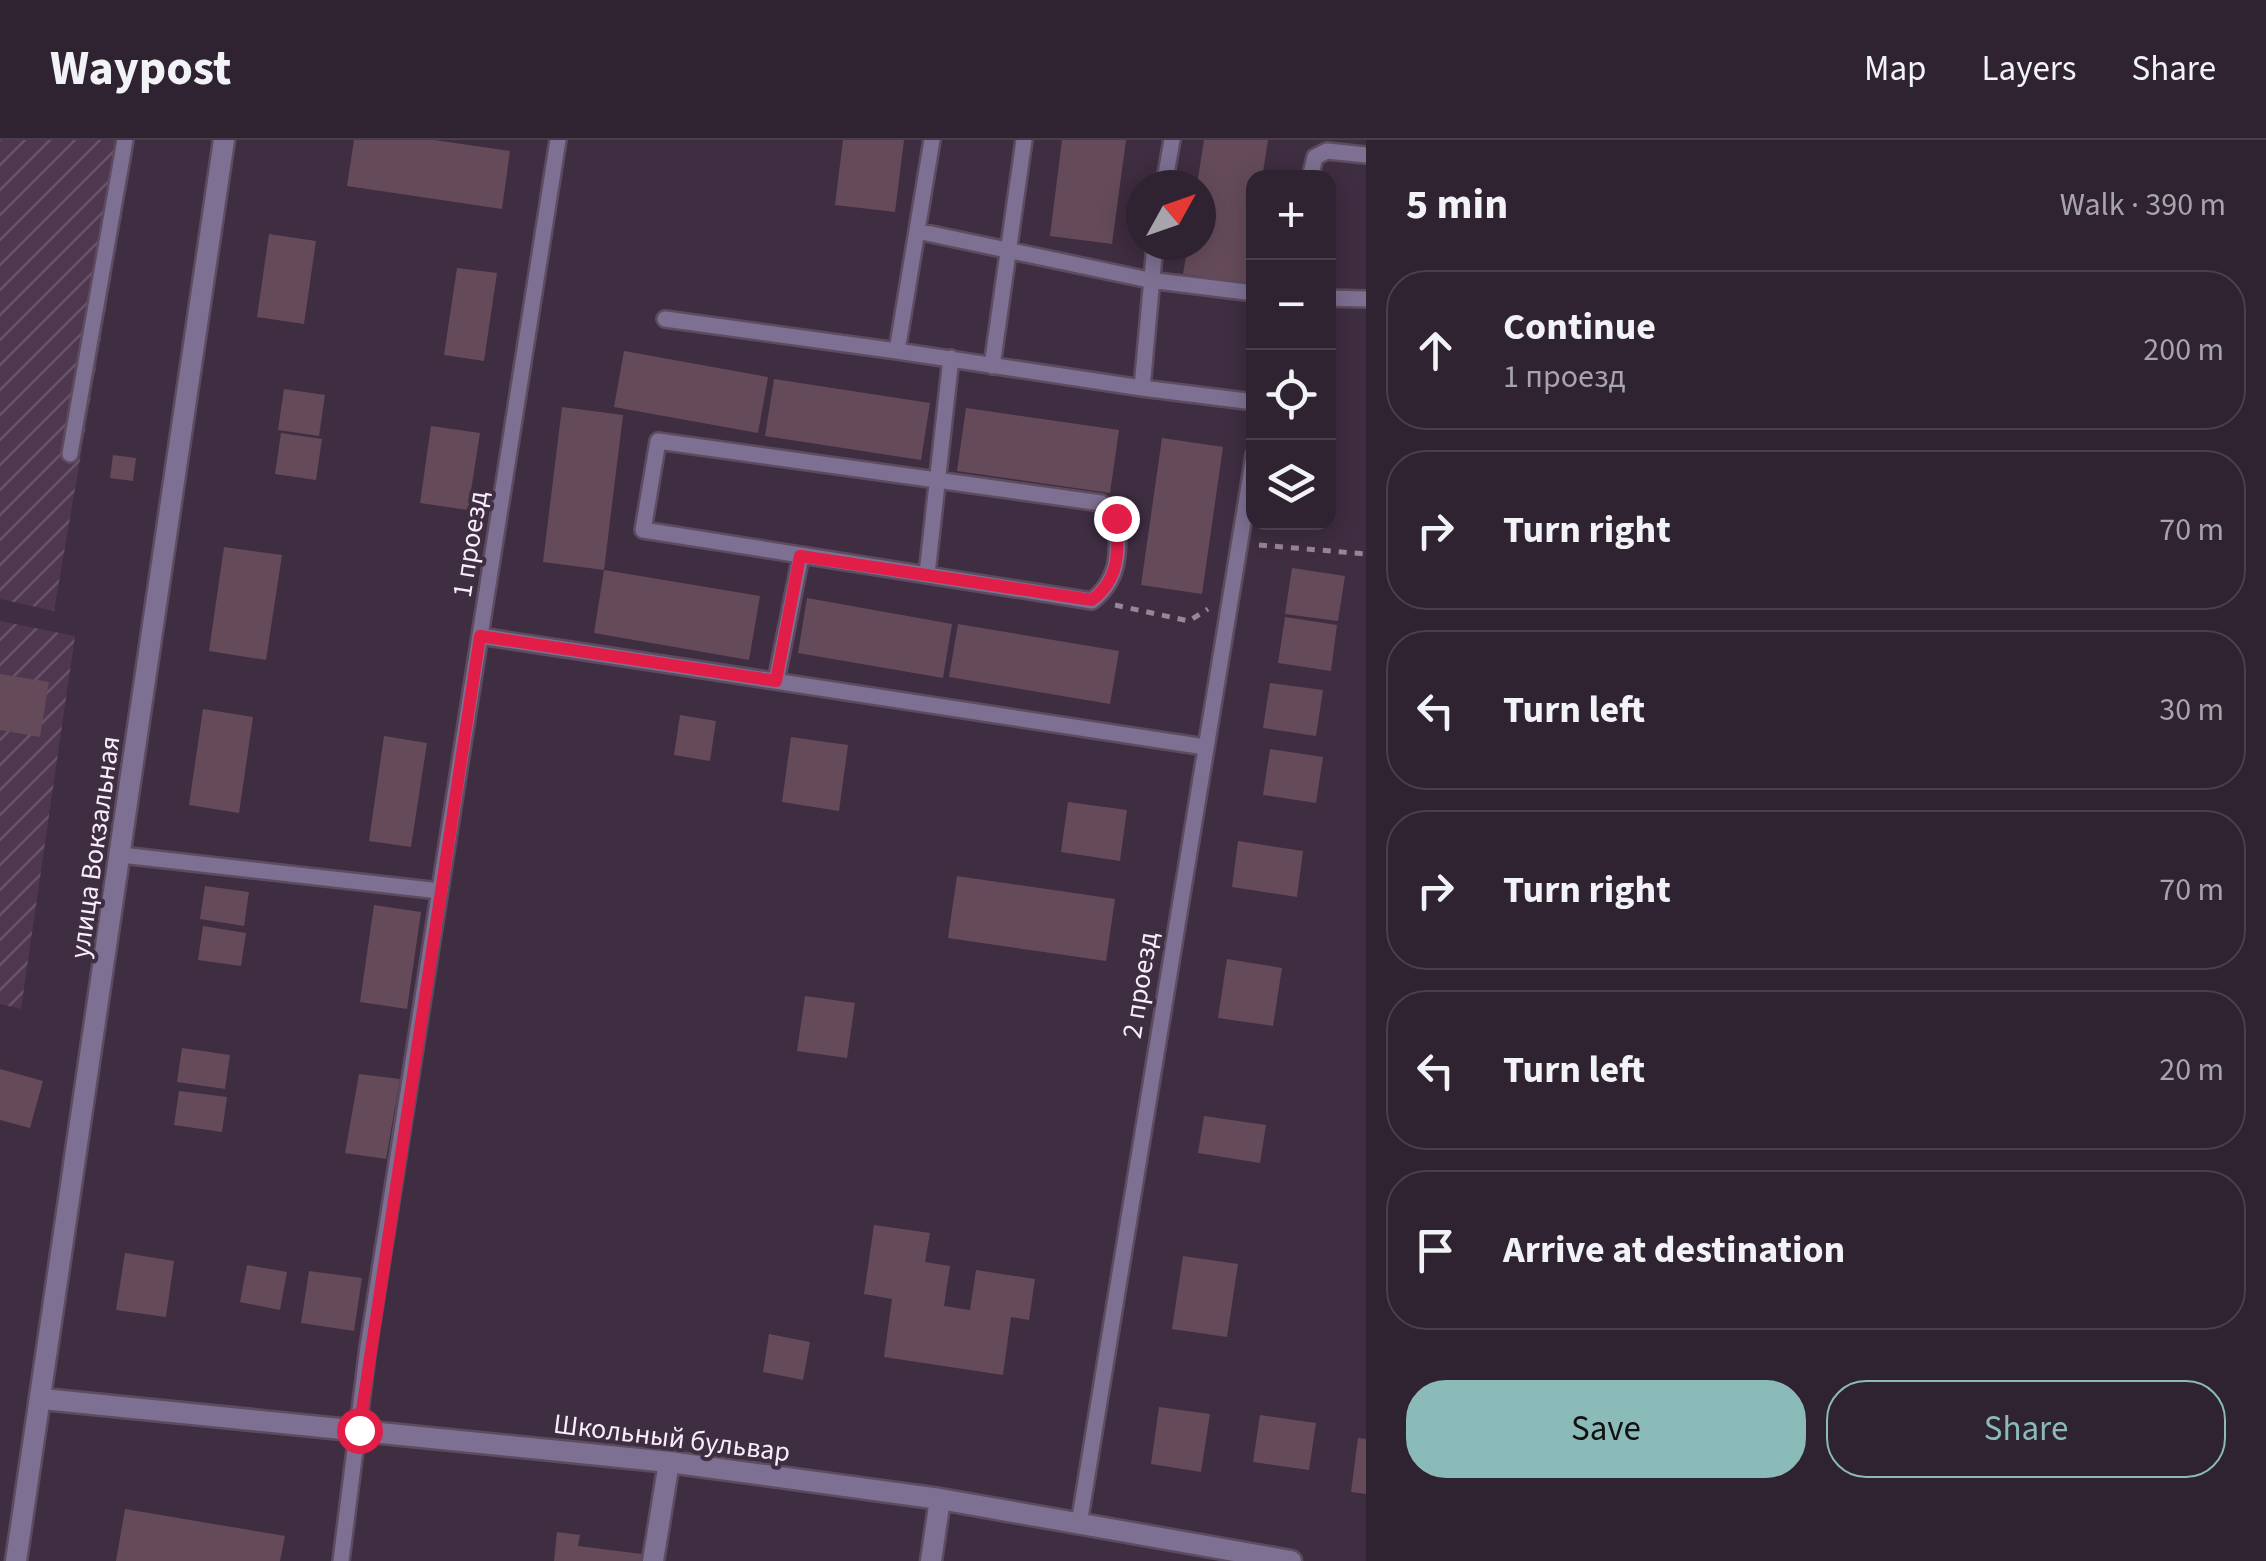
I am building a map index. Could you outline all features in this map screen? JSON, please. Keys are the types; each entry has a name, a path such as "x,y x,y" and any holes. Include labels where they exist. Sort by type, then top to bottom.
{"street":[{"name":"улица Вокзальная","path":"16,1561 43,1399 224,140"},
{"name":"Школьный бульвар","path":"43,1399 668,1462 940,1499 1291,1561"},
{"path":"654,1561 668,1462"},
{"path":"931,1561 940,1499"}],"lane":[{"path":"70,454 125,140"},
{"name":"1 проезд","path":"341,1561 440,891 558,140"},
{"path":"898,351 932,140"},
{"path":"992,366 1024,140"},
{"path":"1167,170 1172,140"},
{"path":"1312,170 1315,157 1328,151 1366,155"},
{"path":"917,231 1149,280 1246,292"},
{"path":"1142,388 1152,260"},
{"path":"1336,298 1366,299"},
{"path":"665,319 1246,401"},
{"path":"927,574 951,358"},
{"path":"658,441 1101,503 1116,518 1118,562 1106,590 1092,600 800,556 644,530 658,441"},
{"name":"2 проезд","path":"1080,1524 1246,509"},
{"path":"776,681 800,556"},
{"path":"480,636 1205,748"},
{"path":"121,855 440,891"}],"path":[{"path":"1241,543 1366,554"},
{"path":"1092,600 1189,620 1233,587"}],"shaded area":[{"path":"0,140 135,140 54,611 0,599"},
{"path":"0,621 75,636 21,1009 0,1004"}],"building":[{"path":"354,140 434,140 510,151 502,209 347,186"},
{"path":"843,140 904,140 895,212 835,205"},
{"path":"1062,140 1126,140 1112,244 1050,236"},
{"path":"1204,140 1268,140 1263,170 1246,170 1246,283 1183,274 1185,260 1216,260 1216,170 1199,170"},
{"path":"269,234 316,241 304,324 257,317"},
{"path":"457,268 497,273 484,361 444,355"},
{"path":"624,351 768,377 758,433 614,407"},
{"path":"774,379 930,403 921,460 765,436"},
{"path":"284,389 325,395 319,436 278,430"},
{"path":"562,407 623,415 604,570 543,562"},
{"path":"966,408 1119,430 1110,493 957,471"},
{"path":"431,426 480,433 468,510 420,503"},
{"path":"281,433 322,439 316,480 275,474"},
{"path":"1162,438 1223,447 1202,594 1141,585"},
{"path":"113,455 136,458 133,481 110,478"},
{"path":"224,547 282,555 266,660 209,651"},
{"path":"1292,568 1345,576 1338,621 1285,614"},
{"path":"604,570 760,596 749,660 594,633"},
{"path":"807,598 952,624 943,678 798,653"},
{"path":"1285,617 1337,625 1331,671 1278,663"},
{"path":"958,624 1119,651 1110,704 949,677"},
{"path":"0,674 49,682 40,737 0,730"},
{"path":"1270,683 1323,690 1316,736 1263,728"},
{"path":"203,709 253,717 239,813 189,805"},
{"path":"680,715 716,721 710,761 674,755"},
{"path":"384,736 427,743 411,847 369,841"},
{"path":"791,737 848,745 839,811 782,802"},
{"path":"1270,749 1323,757 1316,803 1263,795"},
{"path":"1068,802 1127,810 1120,861 1061,852"},
{"path":"1238,841 1303,851 1297,897 1232,887"},
{"path":"957,876 1115,899 1106,961 948,938"},
{"path":"205,886 249,892 244,926 200,919"},
{"path":"374,905 421,912 407,1009 360,1002"},
{"path":"203,926 246,933 241,966 198,960"},
{"path":"1227,959 1282,968 1273,1026 1218,1018"},
{"path":"805,996 855,1003 847,1058 797,1051"},
{"path":"182,1048 230,1055 225,1089 177,1082"},
{"path":"0,1069 43,1081 30,1128 0,1120"},
{"path":"359,1074 400,1079 386,1159 345,1153"},
{"path":"179,1091 227,1097 222,1132 174,1125"},
{"path":"1204,1116 1266,1125 1260,1163 1198,1153"},
{"path":"874,1225 930,1233 925,1262 950,1266 944,1306 970,1310 976,1270 1035,1279 1029,1320 1011,1317 1003,1375 884,1357 892,1299 864,1294"},
{"path":"125,1253 174,1261 166,1317 116,1310"},
{"path":"1183,1256 1238,1264 1227,1337 1172,1329"},
{"path":"247,1265 287,1272 280,1310 240,1302"},
{"path":"309,1271 362,1278 354,1331 301,1323"},
{"path":"769,1334 810,1342 803,1380 763,1372"},
{"path":"1159,1407 1210,1414 1201,1472 1151,1464"},
{"path":"1260,1415 1316,1423 1309,1470 1253,1462"},
{"path":"1358,1438 1366,1439 1366,1494 1351,1492"},
{"path":"125,1509 285,1536 280,1561 116,1561"},
{"path":"557,1532 580,1535 578,1546 642,1554 641,1561 554,1561"}],"route":[{"path":"359,1430 368,1348 480,636 776,681 800,556 1092,600 1106,590 1118,562 1116,518"}]}
